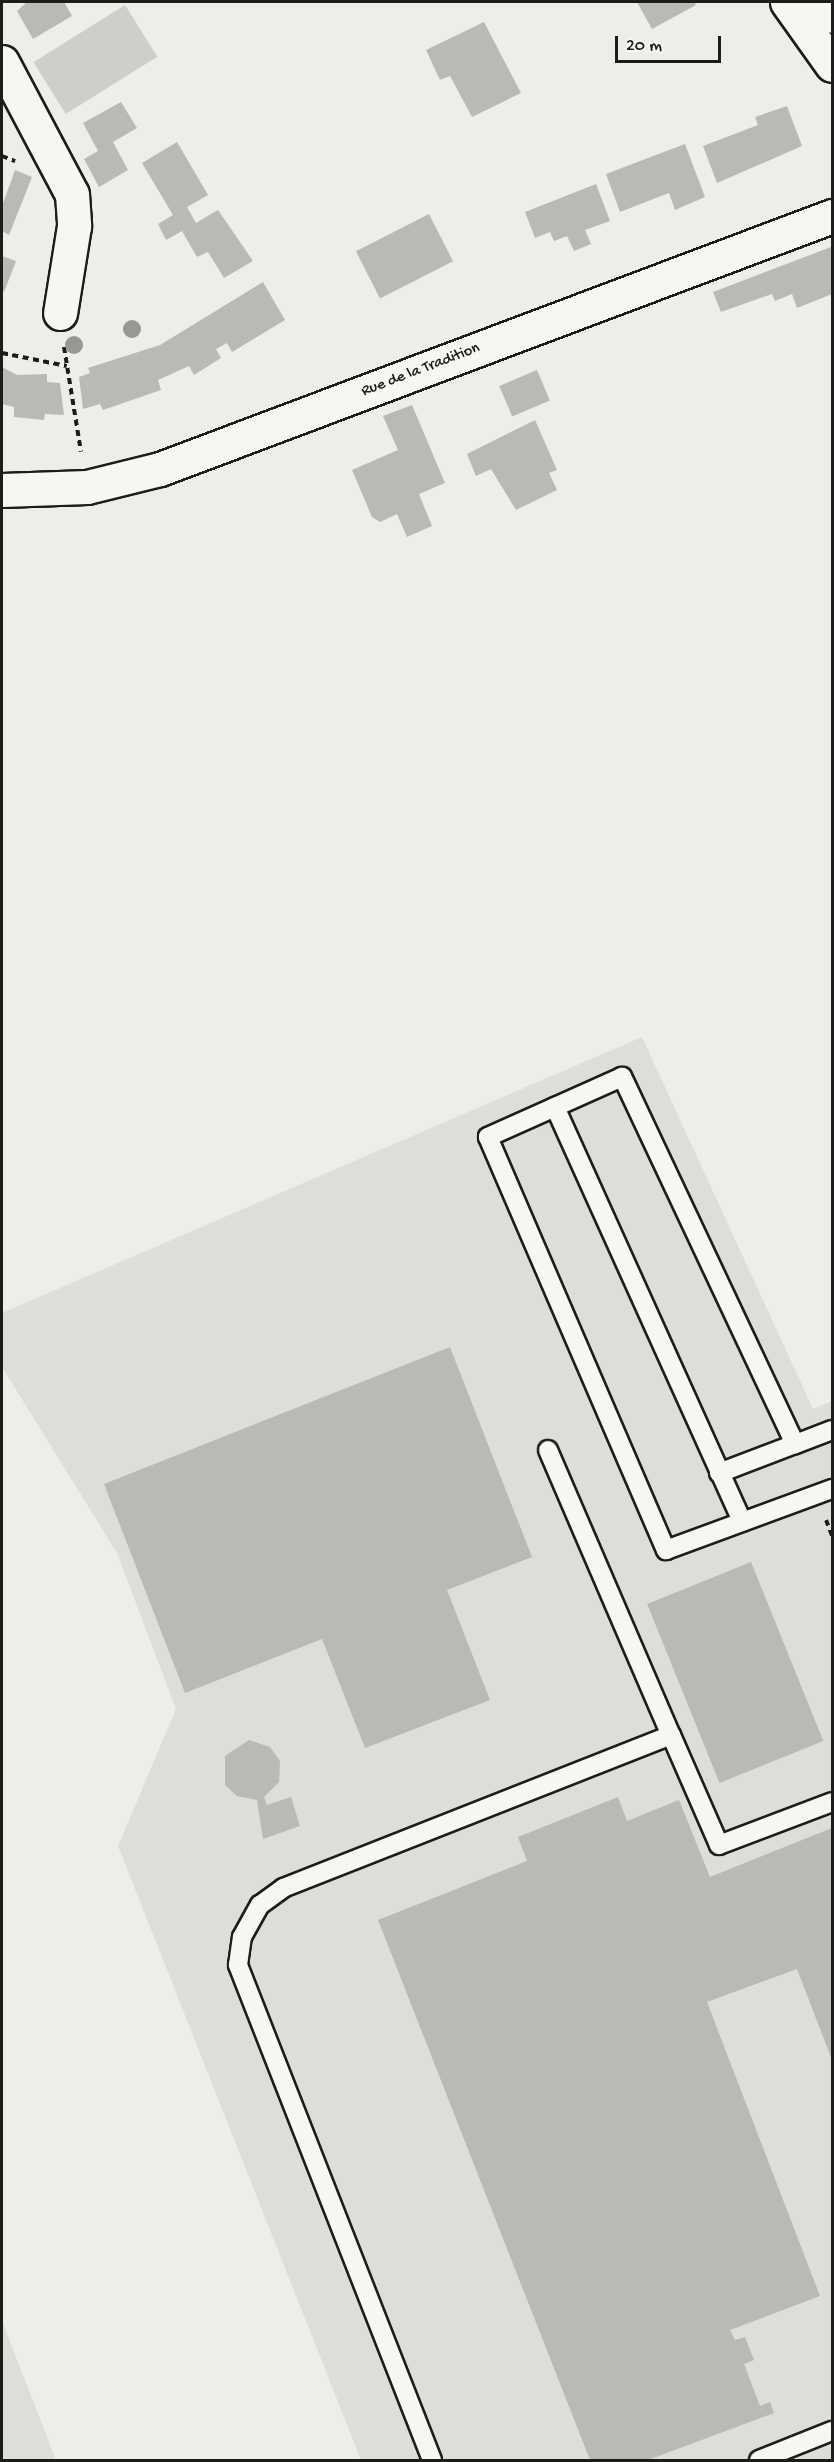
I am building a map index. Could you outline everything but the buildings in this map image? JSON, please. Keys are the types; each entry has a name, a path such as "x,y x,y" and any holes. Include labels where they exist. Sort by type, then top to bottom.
{"street":[{"path":"787,2 832,65"},
{"path":"822,2 832,16"},
{"path":"2,62 72,194 74,226 60,313"},
{"name":"Rue de la Tradition","path":"2,490 87,487 160,469 832,216"}],"lane":[{"path":"795,1444 622,1077 488,1137 666,1550 832,1489"},
{"path":"555,1107 742,1522"},
{"path":"719,1473 832,1430"},
{"path":"548,1450 718,1845 832,1802"},
{"path":"432,2460 238,1965 242,1937 260,1905 284,1888 671,1736"},
{"path":"759,2460 832,2431"}],"path":[{"path":"60,313 66,366 87,487"},
{"path":"2,352 66,366"}],"shaded area":[{"path":"125,5 157,57 66,114 33,62"},
{"path":"642,1037 813,1409 832,1401 832,2460 361,2460 118,1846 176,1709 117,1553 2,1367 2,1313"},
{"path":"2,2321 56,2460 2,2460"}]}
